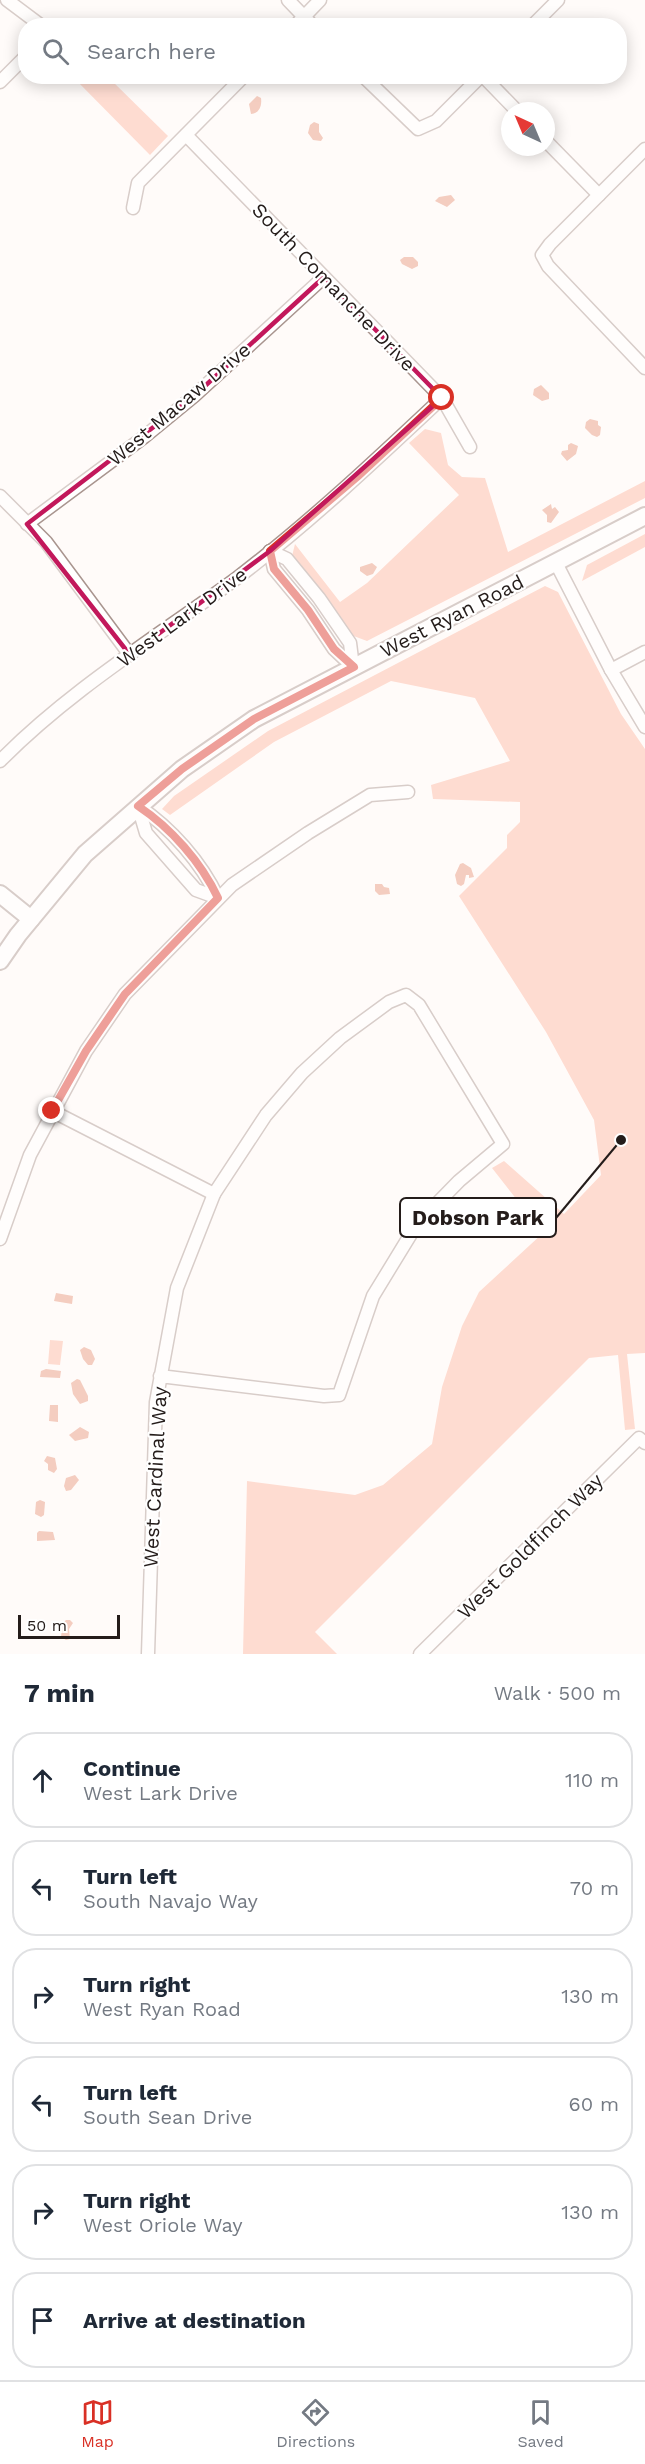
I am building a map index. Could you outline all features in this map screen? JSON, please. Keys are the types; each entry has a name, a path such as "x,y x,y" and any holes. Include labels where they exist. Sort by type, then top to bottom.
{"street":[{"path":"7,0 30,18"},
{"path":"288,0 301,18"},
{"path":"307,18 320,0"},
{"path":"540,18 558,0"},
{"path":"0,82 18,64"},
{"path":"133,208 138,183 236,84"},
{"path":"371,84 418,129 436,121 474,84"},
{"path":"490,84 508,102"},
{"name":"South Comanche Drive","path":"186,135 442,398 470,447"},
{"path":"645,149 550,244 542,255 548,266 645,368"},
{"path":"555,150 599,195"},
{"name":"West Macaw Drive","path":"27,524 144,437 194,396 324,277"},
{"name":"West Lark Drive","path":"1,760 58,708 270,551 357,477 442,398"},
{"path":"0,496 46,542 130,655"},
{"name":"West Ryan Road","path":"0,961 31,919 85,854 182,769 254,719 645,516"},
{"path":"270,551 287,559 319,598 350,643 354,667"},
{"path":"556,564 611,670 645,727"},
{"path":"611,670 645,652"},
{"path":"0,1239 30,1155 52,1111 86,1051 125,994 232,885 299,839 370,795 408,792"},
{"path":"138,806 158,820 208,877 218,898"},
{"path":"138,806 146,833 196,890 218,898"},
{"path":"0,894 31,919"},
{"name":"West Cardinal Way","path":"148,1654 156,1402 160,1376 177,1288 214,1194 266,1115 302,1073 340,1038 388,1002 406,995 419,1005 503,1144 459,1181 417,1224 373,1296 339,1395 324,1396 160,1376"},
{"path":"52,1111 214,1194"},
{"name":"West Goldfinch Way","path":"420,1654 642,1440"}],"highlighted area":[{"path":"324,277 442,398 270,551 130,655 27,524 194,396"}],"shaded area":[{"path":"80,84 115,84 168,136 150,155"},
{"path":"257,96 261,98 261,106 251,114 249,104"},
{"path":"314,122 319,124 319,132 323,138 321,141 313,140 308,133 310,125"},
{"path":"451,195 455,200 447,207 435,201 439,197"},
{"path":"404,257 413,257 418,262 418,266 412,269 402,264 400,260"},
{"path":"541,385 549,393 549,399 542,401 533,395 534,389"},
{"path":"590,419 598,421 601,427 600,435 597,437 585,428 586,422"},
{"path":"425,429 441,433 448,465 462,477 485,478 508,552 645,481 645,498 367,641 351,635 292,556 295,544 340,602 367,583 459,495 409,443"},
{"path":"571,443 578,446 576,454 567,461 561,454 562,451 568,450 568,445"},
{"path":"551,504 552,509 555,507 559,512 551,523 547,522 547,515 542,510"},
{"path":"645,534 645,547 582,581 587,565"},
{"path":"372,563 377,567 373,574 367,576 360,571 360,567"},
{"path":"545,586 558,592 621,714 645,749 645,1353 627,1354 635,1429 625,1430 618,1355 589,1358 315,1632 337,1654 243,1654 247,1481 355,1495 383,1485 432,1444 442,1387 462,1326 479,1292 543,1233 492,1168 504,1161 564,1214 601,1175 594,1120 546,1032 459,896 507,848 507,835 520,822 520,802 433,799 431,785 510,761 475,698 391,681 274,742 170,815 162,809 174,796 268,731"},
{"path":"463,863 471,868 474,877 469,878 469,875 466,875 464,884 461,886 457,884 455,875 460,864"},
{"path":"375,884 382,884 389,888 390,894 379,895 375,891"},
{"path":"56,1293 73,1296 72,1304 54,1301"},
{"path":"50,1340 63,1341 60,1365 48,1364"},
{"path":"84,1347 91,1350 95,1359 92,1365 88,1365 83,1359 80,1350"},
{"path":"46,1369 61,1371 60,1378 40,1377 41,1371"},
{"path":"77,1379 80,1380 88,1396 88,1401 80,1404 73,1394 71,1383"},
{"path":"50,1405 58,1405 58,1422 49,1421"},
{"path":"80,1427 89,1432 88,1438 75,1441 69,1435"},
{"path":"47,1456 55,1458 57,1469 54,1473 48,1470 48,1464 44,1461"},
{"path":"75,1475 79,1480 71,1490 66,1491 64,1486 66,1478"},
{"path":"40,1500 45,1502 44,1515 41,1517 35,1514 36,1502"},
{"path":"39,1531 53,1532 55,1540 37,1541"},
{"path":"66,1620 73,1623 69,1629 70,1639 66,1640 61,1637 62,1628 60,1626"}],"place":[{"name":"Dobson Park","path":"621,1140"}],"route":[{"path":"52,1111 86,1051 125,994 218,898 208,877 158,820 138,806 182,769 254,719 354,667 334,649 308,610 274,569 270,551 357,477 442,398"}]}
